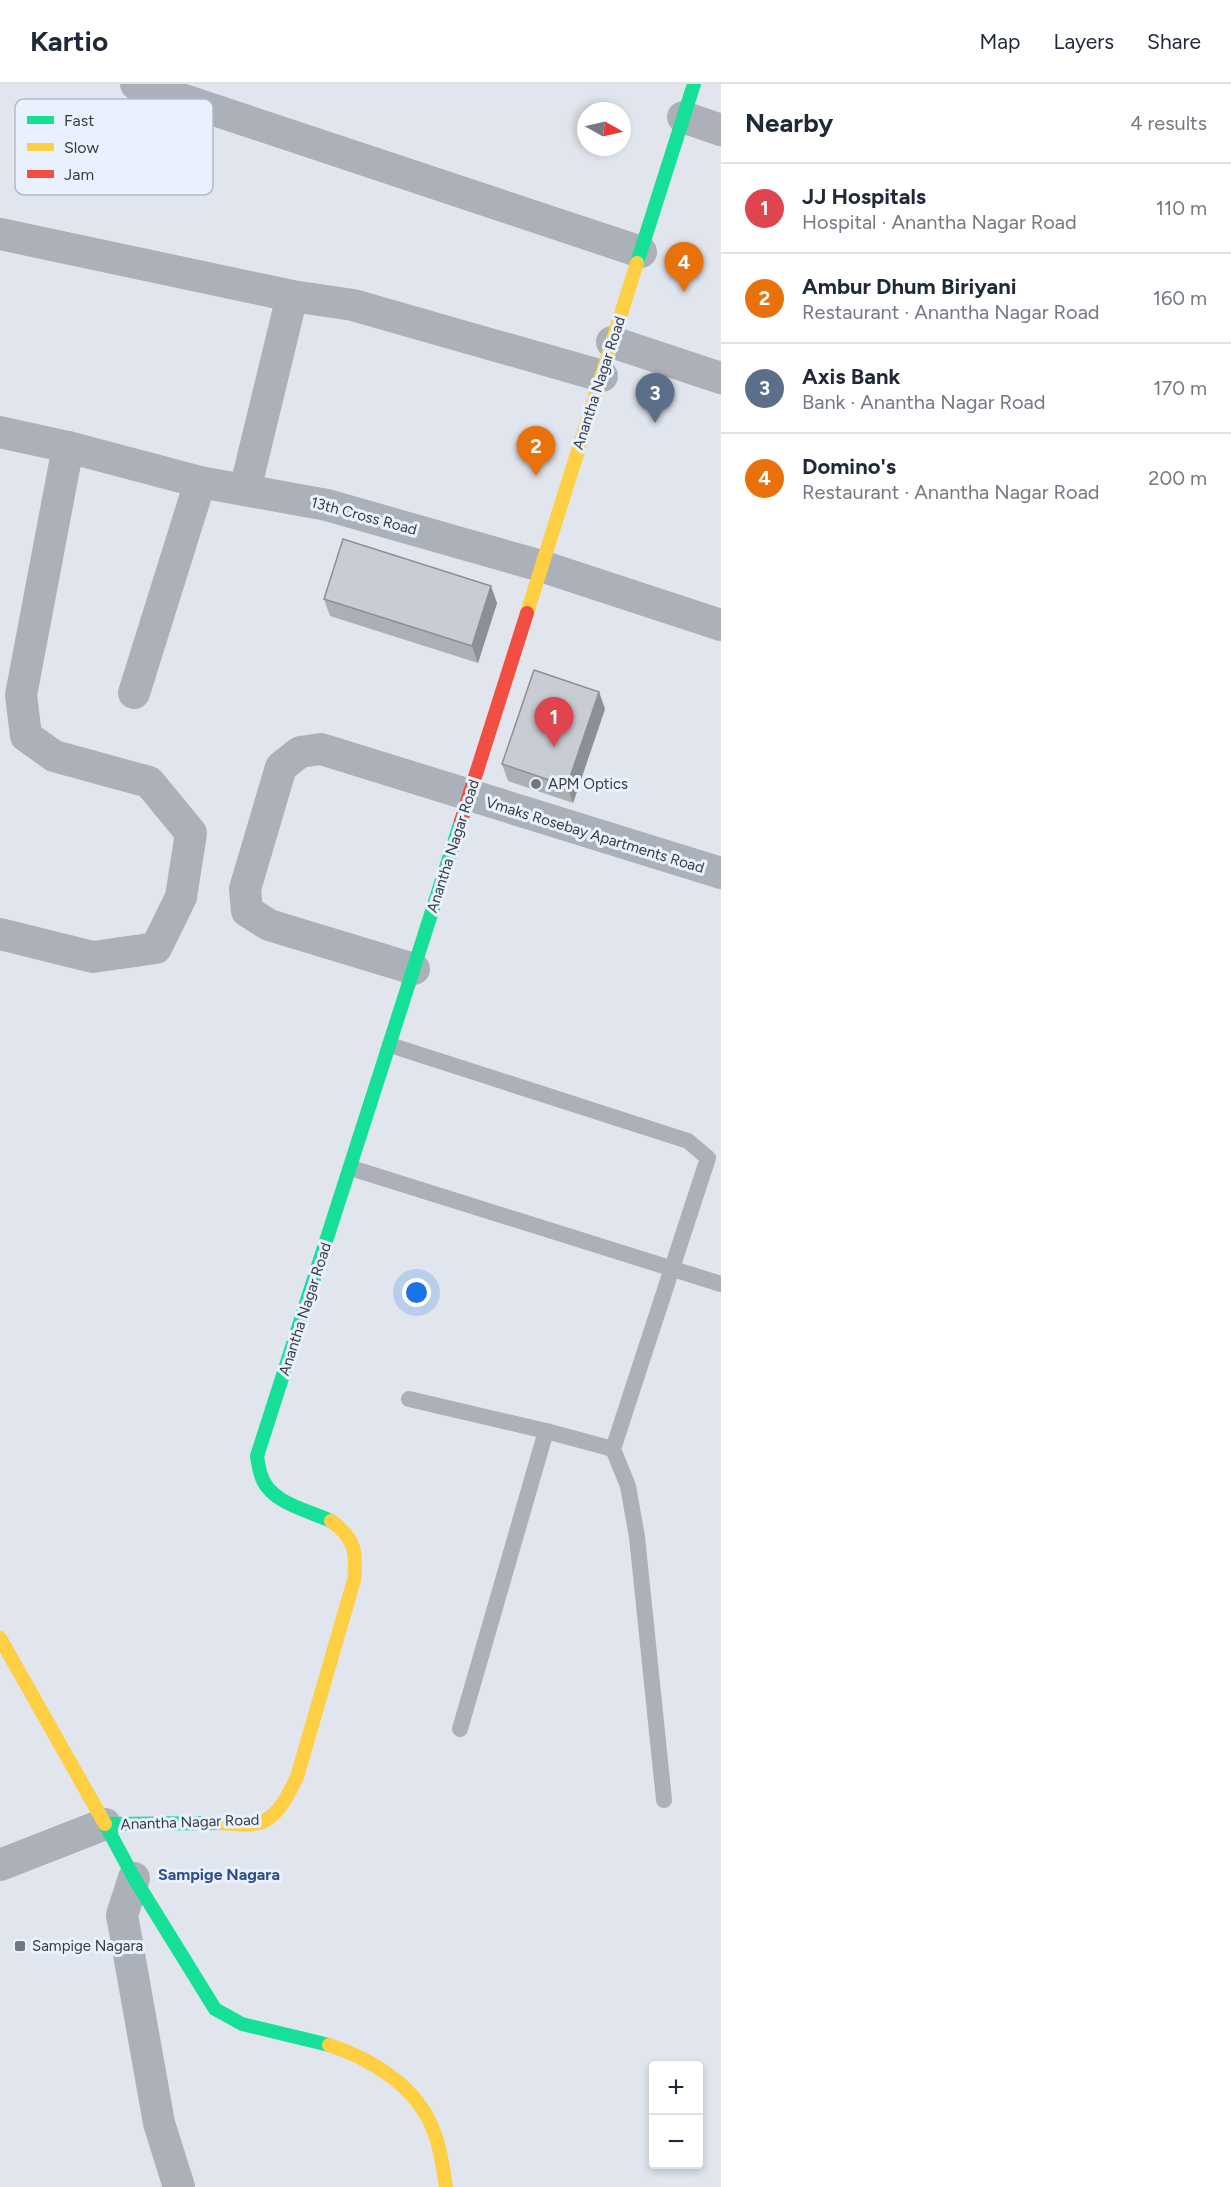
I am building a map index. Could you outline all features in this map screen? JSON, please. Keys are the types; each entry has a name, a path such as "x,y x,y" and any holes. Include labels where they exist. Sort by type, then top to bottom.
{"street":[{"path":"136,84 181,99"},
{"name":"Anantha Nagar Road","path":"446,2187 431,2124 416,2100 396,2082 370,2062 344,2049 317,2040 242,2026 226,2019 215,2009 134,1878 105,1824 260,1823 272,1817 282,1807 297,1777 354,1580 356,1563 354,1548 335,1521 279,1499 267,1488 258,1473 257,1456 351,1168 602,376 683,117 690,85"},
{"path":"213,110 640,252"},
{"path":"683,117 721,130"},
{"path":"0,234 292,296 353,305 602,376"},
{"path":"245,490 292,296"},
{"path":"612,342 721,378"},
{"name":"13th Cross Road","path":"0,432 68,447 200,482 327,505 541,566 721,625"},
{"path":"0,934 93,957 156,948 181,897 190,833 149,782 54,756 26,736 21,695 68,447"},
{"path":"134,693 200,482"},
{"name":"Vmaks Rosebay Apartments Road","path":"414,969 269,925 247,911 245,889 281,767 300,752 321,749 721,873"},
{"path":"0,1638 105,1824 0,1865"},
{"path":"134,1878 122,1915 159,2123 179,2187"}],"lane":[{"path":"390,1045 688,1141 708,1158 613,1449 628,1486 637,1537 664,1800"},
{"path":"351,1168 721,1284"},
{"path":"409,1399 613,1449"},
{"path":"460,1729 546,1431"}],"building":[{"path":"343,539 491,586 472,646 324,599"},
{"path":"534,670 599,692 567,786 502,764"}],"traffic: fast":[{"path":"637,263 694,84"},
{"path":"331,1521 290,1504 272,1492 265,1485 257,1456 461,821"},
{"path":"218,1823 105,1824 134,1878 215,2009 242,2024 329,2045"}],"traffic: slow":[{"path":"527,613 637,263"},
{"path":"218,1823 262,1822 274,1814 297,1777 354,1580 353,1546 345,1533 331,1521"},
{"path":"0,1638 105,1824"},
{"path":"329,2045 377,2067 405,2088 417,2101 427,2116 436,2139 446,2187"}],"traffic: jam":[{"path":"461,821 527,613"}],"place":[{"name":"Domino's","path":"684,292"},
{"name":"Axis Bank","path":"655,423"},
{"name":"Ambur Dhum Biriyani","path":"536,476"},
{"name":"JJ Hospitals","path":"554,747"},
{"name":"APM Optics","path":"536,784"},
{"name":"Sampige Nagara","path":"20,1946"}],"district":[{"name":"Sampige Nagara","path":"219,1874"}]}
